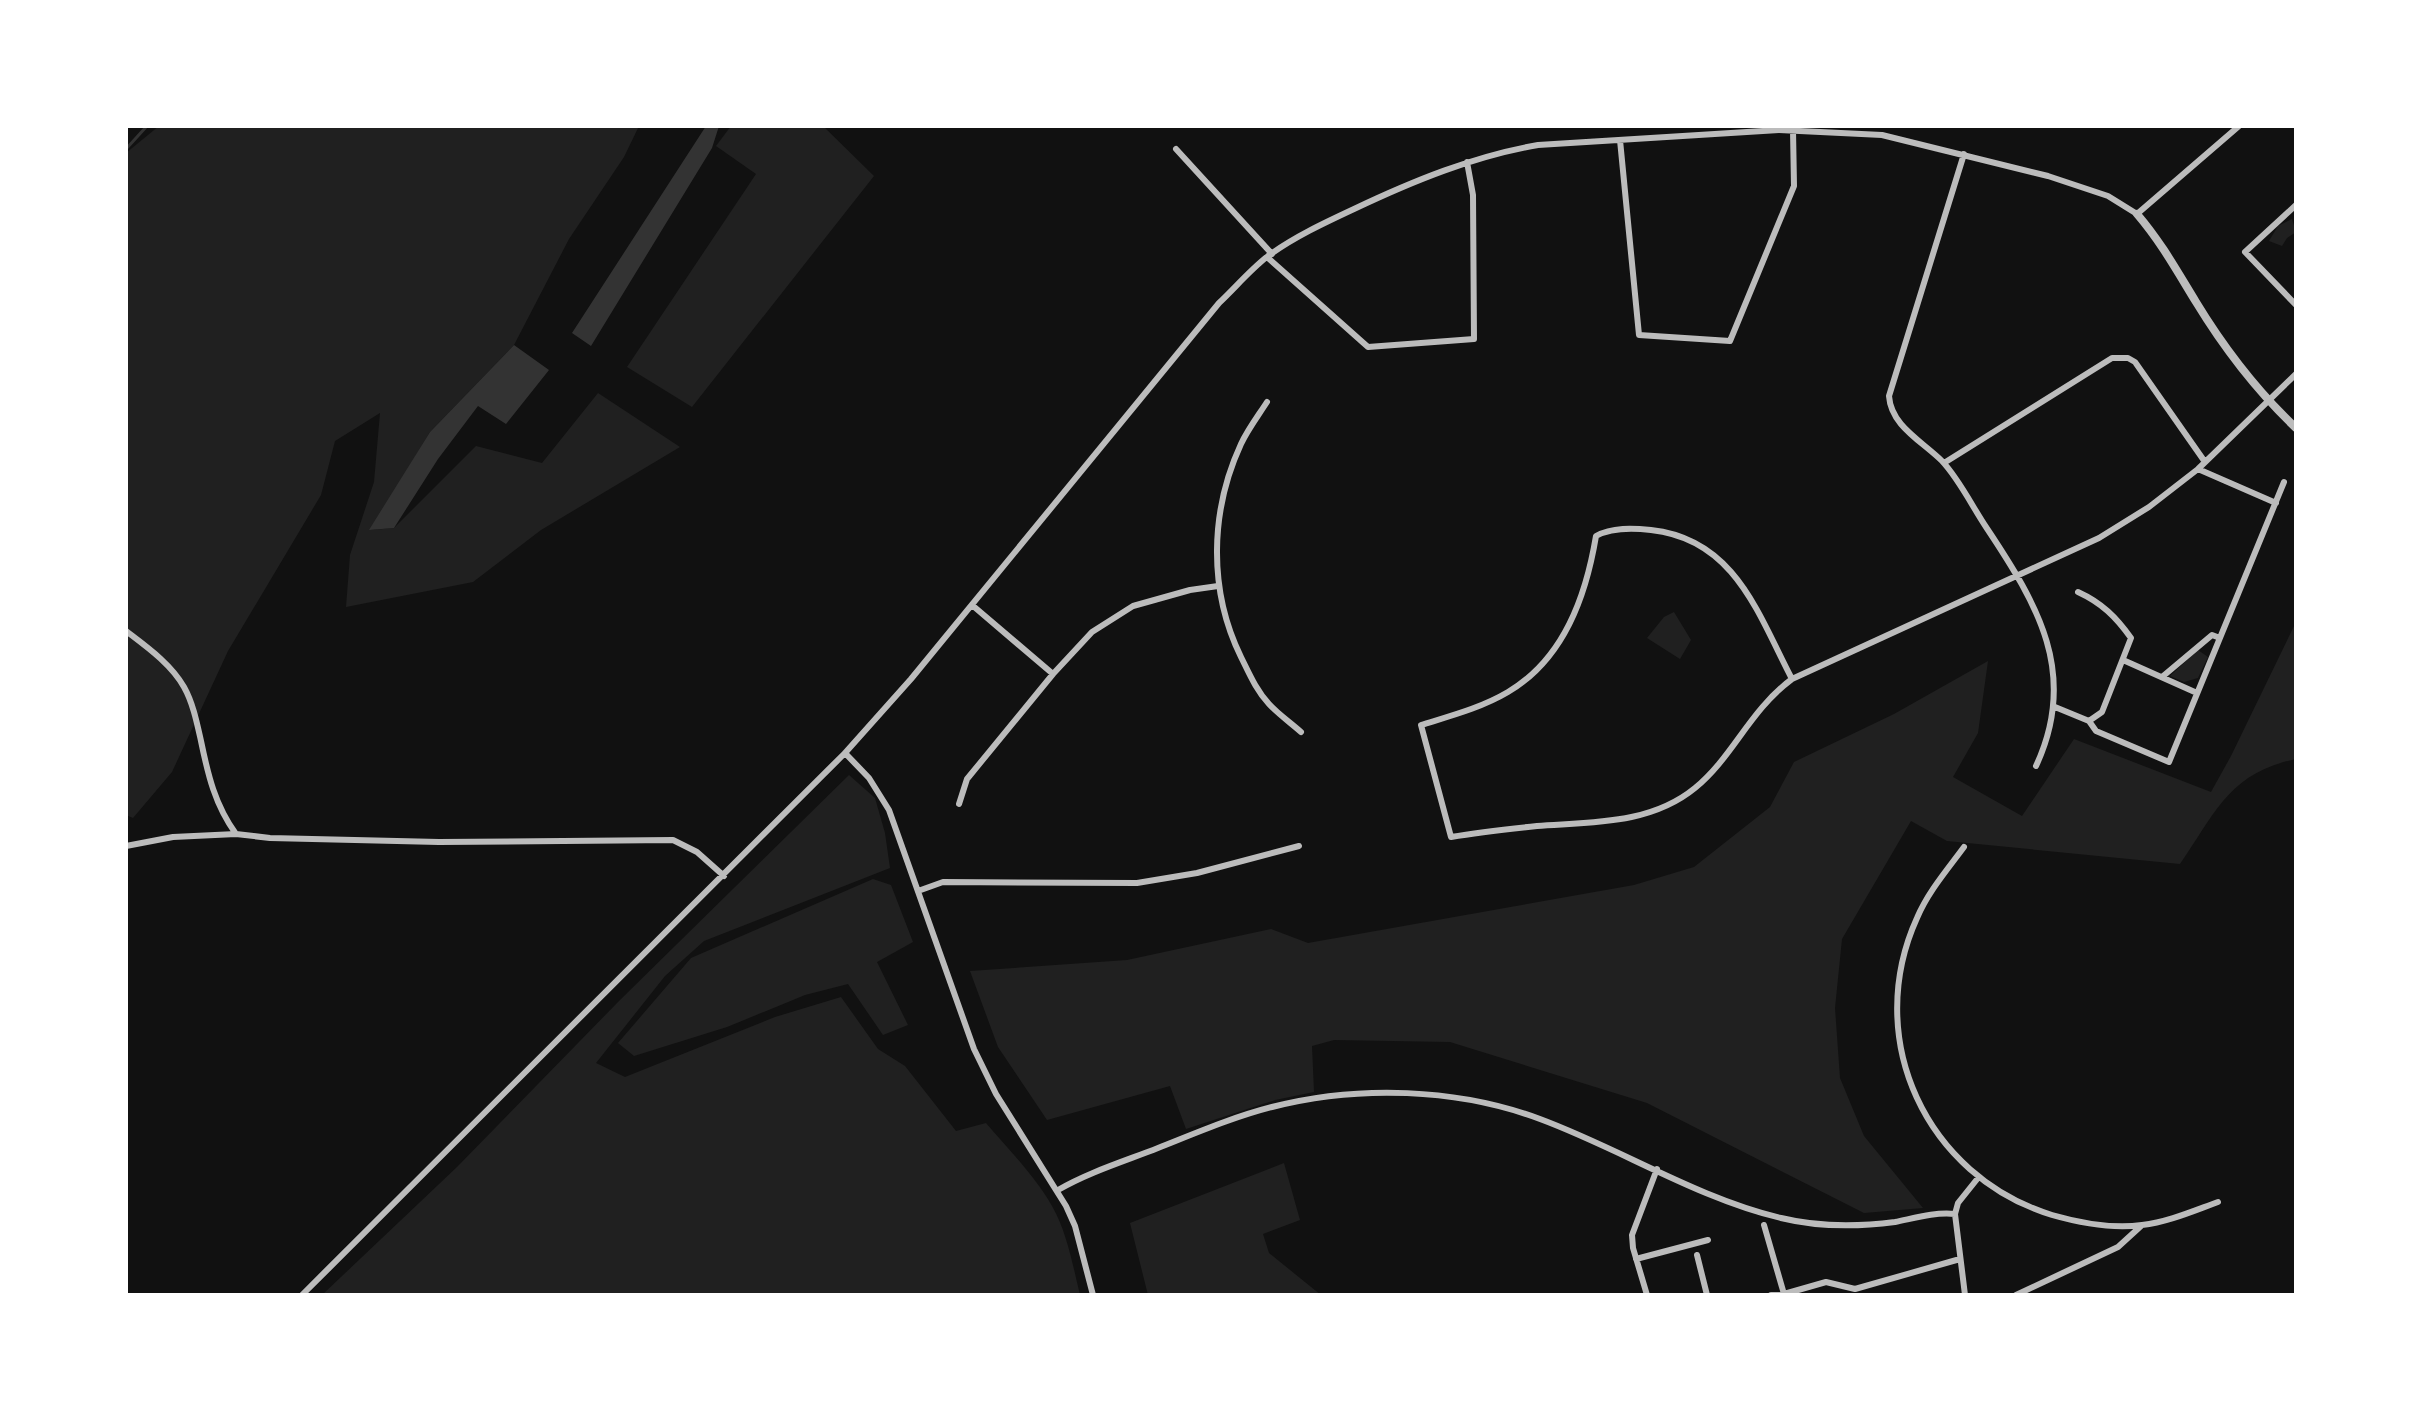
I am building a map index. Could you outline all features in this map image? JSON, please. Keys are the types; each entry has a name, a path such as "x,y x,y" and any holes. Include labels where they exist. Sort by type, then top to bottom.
{"street":[{"path":"2137,214 2239,126"},
{"path":"302,1295 845,753 972,605 1219,303 1270,255 1346,212 1467,162 1538,145 1778,128 1882,135 2048,176 2108,196 2137,214 2165,249 2195,302 2226,347 2267,401 2296,428"},
{"path":"1620,140 1639,335 1730,341 1794,186 1793,130"},
{"path":"1176,149 1270,255 1368,347 1474,339 1473,195 1467,162"},
{"path":"1964,154 1889,396 1894,417 1944,463 2017,574 2034,608 2052,656 2055,707 2048,741 2036,766"},
{"path":"2296,205 2245,252 2296,305"},
{"path":"1944,463 2112,358 2120,357 2135,362 2205,462"},
{"path":"1792,679 1749,596 1719,558 1703,546 1662,531 1604,531 1596,536 1584,594 1572,621 1544,662 1528,678 1487,703 1421,725 1451,837 1506,829 1613,821 1655,811 1694,789 1712,771 1765,702 1792,679 2099,538 2149,507 2198,469 2296,374"},
{"path":"1267,402 1242,441 1224,493 1217,544 1218,586 1232,639 1256,688 1301,732"},
{"path":"2198,469 2276,503"},
{"path":"2055,707 2089,721 2096,731 2169,762 2284,482"},
{"path":"959,804 967,779 1053,674 1092,632 1133,606 1190,590 1218,586"},
{"path":"2078,592 2099,601 2131,638 2102,712 2089,721"},
{"path":"972,605 1053,674"},
{"path":"126,631 162,660 186,690 193,707 211,788 219,809 236,834"},
{"path":"2162,677 2212,635 2220,638"},
{"path":"2123,660 2197,693"},
{"path":"845,753 869,778 884,802 974,1049 996,1094 1058,1190 1075,1226 1093,1295"},
{"path":"126,846 173,837 236,834 270,838 439,842 673,840 697,852 724,876"},
{"path":"918,891 943,882 1137,883 1197,873 1299,846"},
{"path":"1964,847 1935,885 1917,916 1900,970 1897,1021 1900,1048 1916,1099 1941,1140 1956,1159 1978,1178 2022,1204 2064,1219 2141,1226 2218,1202"},
{"path":"1058,1190 1204,1130 1273,1106 1378,1093 1442,1096 1509,1110 1569,1130 1730,1203 1782,1219 1809,1224 1868,1225 1932,1214 1955,1214"},
{"path":"1647,1295 1633,1248 1635,1222 1657,1169"},
{"path":"1965,1295 1955,1214 1958,1203 1978,1178"},
{"path":"1764,1225 1784,1294"},
{"path":"2016,1295 2118,1247 2141,1226"},
{"path":"1636,1259 1708,1240"},
{"path":"1697,1255 1707,1295"},
{"path":"1771,1295 1826,1282 1855,1289 1960,1259"}],"shaded area":[{"path":"159,126 639,126 624,157 569,239 514,345 430,432 371,530 394,528 476,446 542,463 598,393 680,447 541,530 473,582 346,607 350,555 374,482 380,413 335,441 321,495 228,651 172,772 133,818 126,815 126,153"},
{"path":"706,126 719,126 712,148 591,346 572,333"},
{"path":"731,126 823,126 874,176 692,407 627,367 756,174 716,146"},
{"path":"2292,219 2296,232 2282,246 2269,241 2278,226"},
{"path":"514,345 549,370 506,424 478,406 438,459 394,528 369,530 430,432"},
{"path":"1674,612 1691,640 1680,659 1647,638 1664,617"},
{"path":"2296,622 2296,759 2273,765 2239,785 2226,797 2180,864 1947,841 1911,821 1842,939 1835,1008 1840,1078 1864,1136 1923,1208 1864,1213 1647,1103 1450,1042 1334,1040 1312,1046 1314,1092 1275,1100 1186,1129 1170,1086 1047,1120 998,1047 970,971 1127,960 1271,929 1308,943 1634,885 1694,867 1770,807 1794,762 1894,714 1988,661 1978,733 1953,777 2022,816 2074,739 2211,792"},
{"path":"2198,650 2208,657 2198,678 2184,682 2170,676"},
{"path":"849,775 875,798 885,833 890,868 704,941 665,976 596,1063 625,1077 775,1017 841,997 878,1049 905,1066 956,1131 986,1123 1029,1173 1052,1206 1062,1227 1080,1295 322,1295 457,1167 619,1001"},
{"path":"873,879 891,885 913,942 877,962 908,1025 883,1035 848,984 805,995 727,1027 634,1056 618,1043 691,958"},
{"path":"1284,1163 1300,1220 1263,1234 1269,1253 1321,1295 1148,1295 1130,1223"}],"waterway":[{"path":"126,149 147,126"}]}
